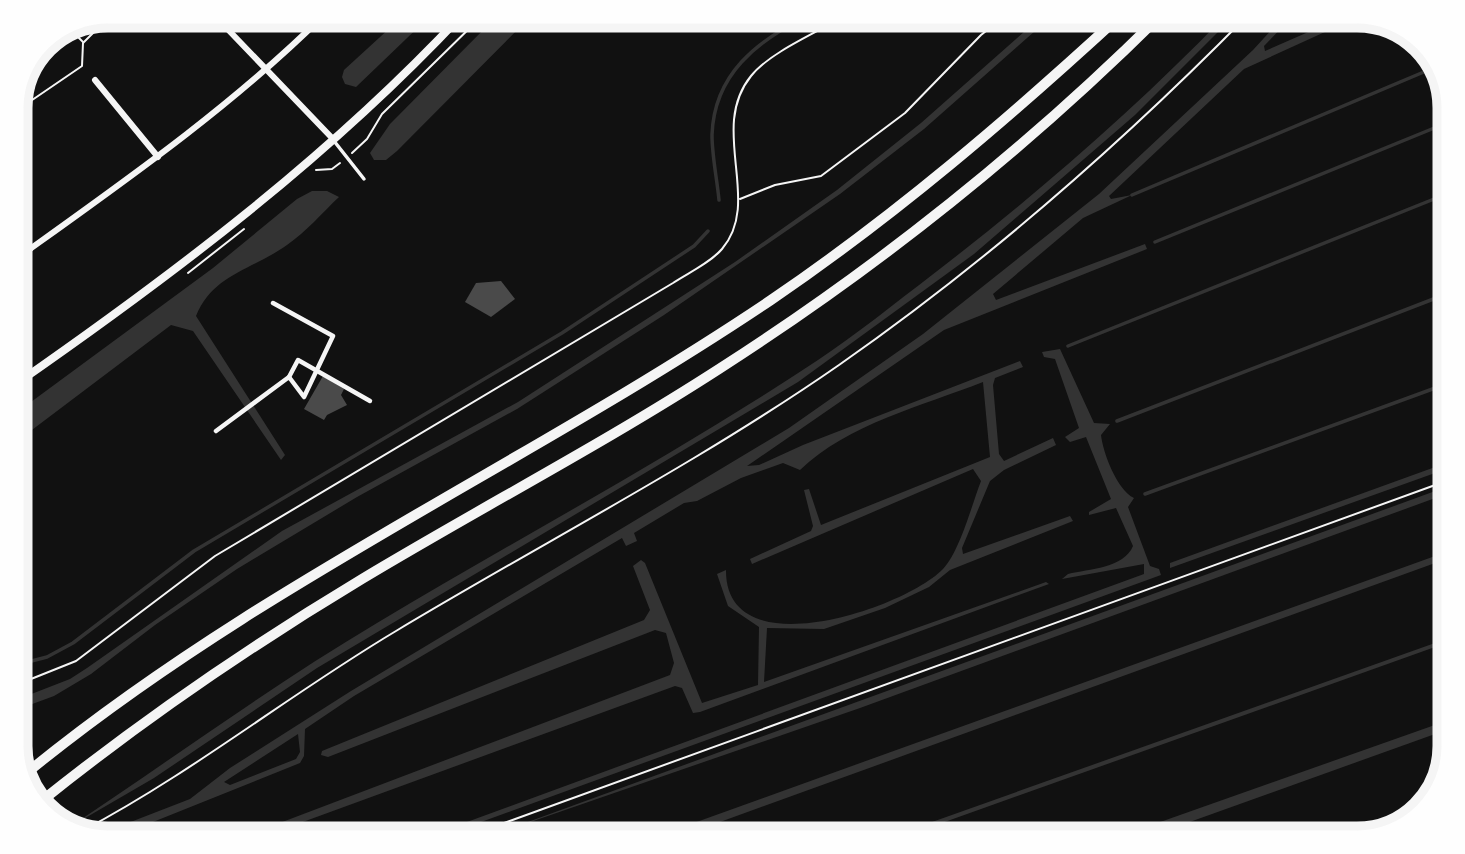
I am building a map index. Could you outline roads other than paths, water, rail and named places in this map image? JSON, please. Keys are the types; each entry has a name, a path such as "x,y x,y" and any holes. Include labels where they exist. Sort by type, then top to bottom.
{"highway":[{"path":"32,770 130,695 225,630 610,400 771,300 894,211 956,161 1008,118 1107,28"},
{"path":"46,797 151,716 246,651 363,579 645,415 800,315 970,189 1037,131 1147,28"}],"street":[{"path":"226,28 333,139"},
{"path":"28,246 30,249 158,157 265,69 310,28"},
{"path":"28,375 164,278 278,188 449,28"},
{"path":"95,80 158,157"},
{"path":"273,303 333,336 304,397 289,377"},
{"path":"216,432 289,377 298,360 370,401"}],"lane":[{"path":"333,139 364,178"}],"waterway":[{"path":"719,200 712,135 721,94 742,62 755,49 786,28"},
{"path":"1132,195 1428,70"},
{"path":"1155,242 1437,127"},
{"path":"1068,346 1437,198"},
{"path":"28,662 47,657 73,643 194,551 562,333 694,246 708,231"},
{"path":"1117,421 1437,298"},
{"path":"1145,494 1437,387"}]}
